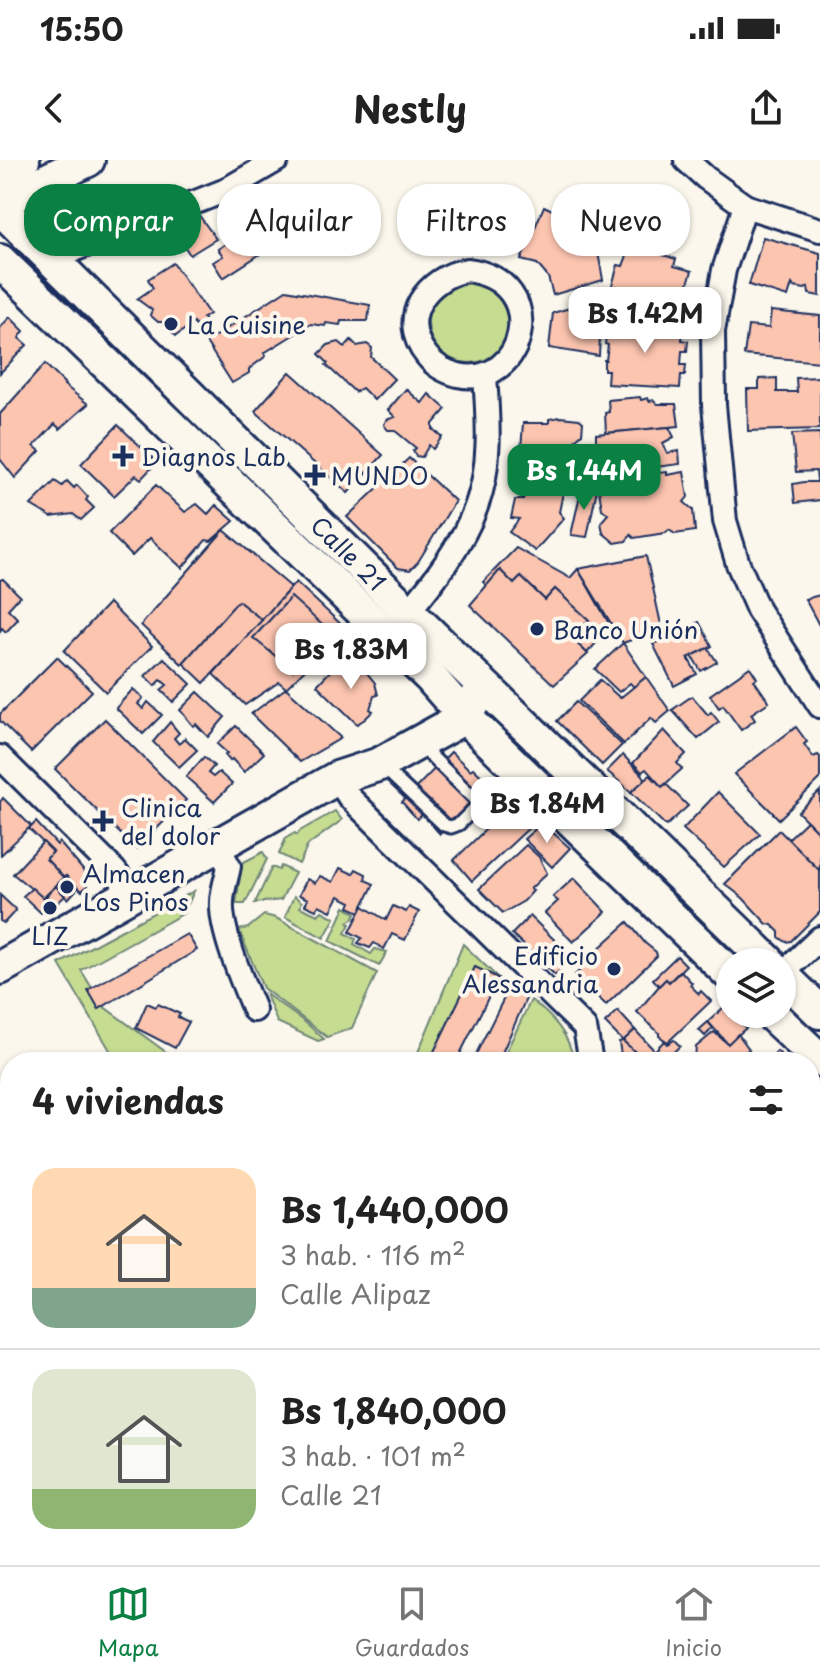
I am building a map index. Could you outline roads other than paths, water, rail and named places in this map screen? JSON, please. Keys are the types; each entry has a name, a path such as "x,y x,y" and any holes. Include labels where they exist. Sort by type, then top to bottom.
{"main road":[{"path":"0,171 27,173 88,160"},
{"path":"6,213 19,206 27,173"},
{"name":"Calle 21","path":"6,213 408,612 755,948"},
{"name":"Calle 21","path":"0,261 430,677 460,711 716,960"},
{"path":"29,289 54,263"},
{"path":"224,478 247,453"},
{"path":"386,636 408,612"},
{"path":"0,968 337,778 380,764 417,743 460,711 484,685"},
{"path":"337,778 365,752 460,711"},
{"path":"516,766 525,725"},
{"path":"564,812 589,787"},
{"path":"612,859 637,834"},
{"path":"796,988 820,1012"},
{"path":"786,1028 811,1052"}],"street":[{"path":"54,263 76,249 224,191 277,160"},
{"path":"686,160 745,206 820,230"},
{"path":"745,206 724,270 713,331 714,405 725,521 738,564 758,610 820,706"},
{"path":"467,270 484,272 499,279 519,305 519,338 503,364 485,376 462,376 437,366 425,354 418,340 415,324 417,307 436,281 451,273 467,270"},
{"path":"408,612 453,550 476,508 485,469 488,421 485,376"},
{"path":"0,757 114,870 131,892"},
{"path":"337,778 349,797 585,1028 589,1052"},
{"path":"216,844 229,866 222,899 222,917 254,1010"},
{"path":"796,961 820,938"}],"lane":[{"path":"417,743 479,803"},
{"path":"380,764 444,825 451,827 459,824 516,766"}],"place":[{"name":"La Cuisine","path":"171,324"},
{"name":"Diagnos Lab","path":"123,456"},
{"name":"MUNDO","path":"315,475"},
{"name":"Banco Unión","path":"537,629"},
{"name":"Clinica del dolor","path":"103,821"},
{"name":"Almacen Los Pinos","path":"67,887"},
{"name":"LIZ","path":"50,908"},
{"name":"Edificio Alessandria","path":"614,969"}]}
